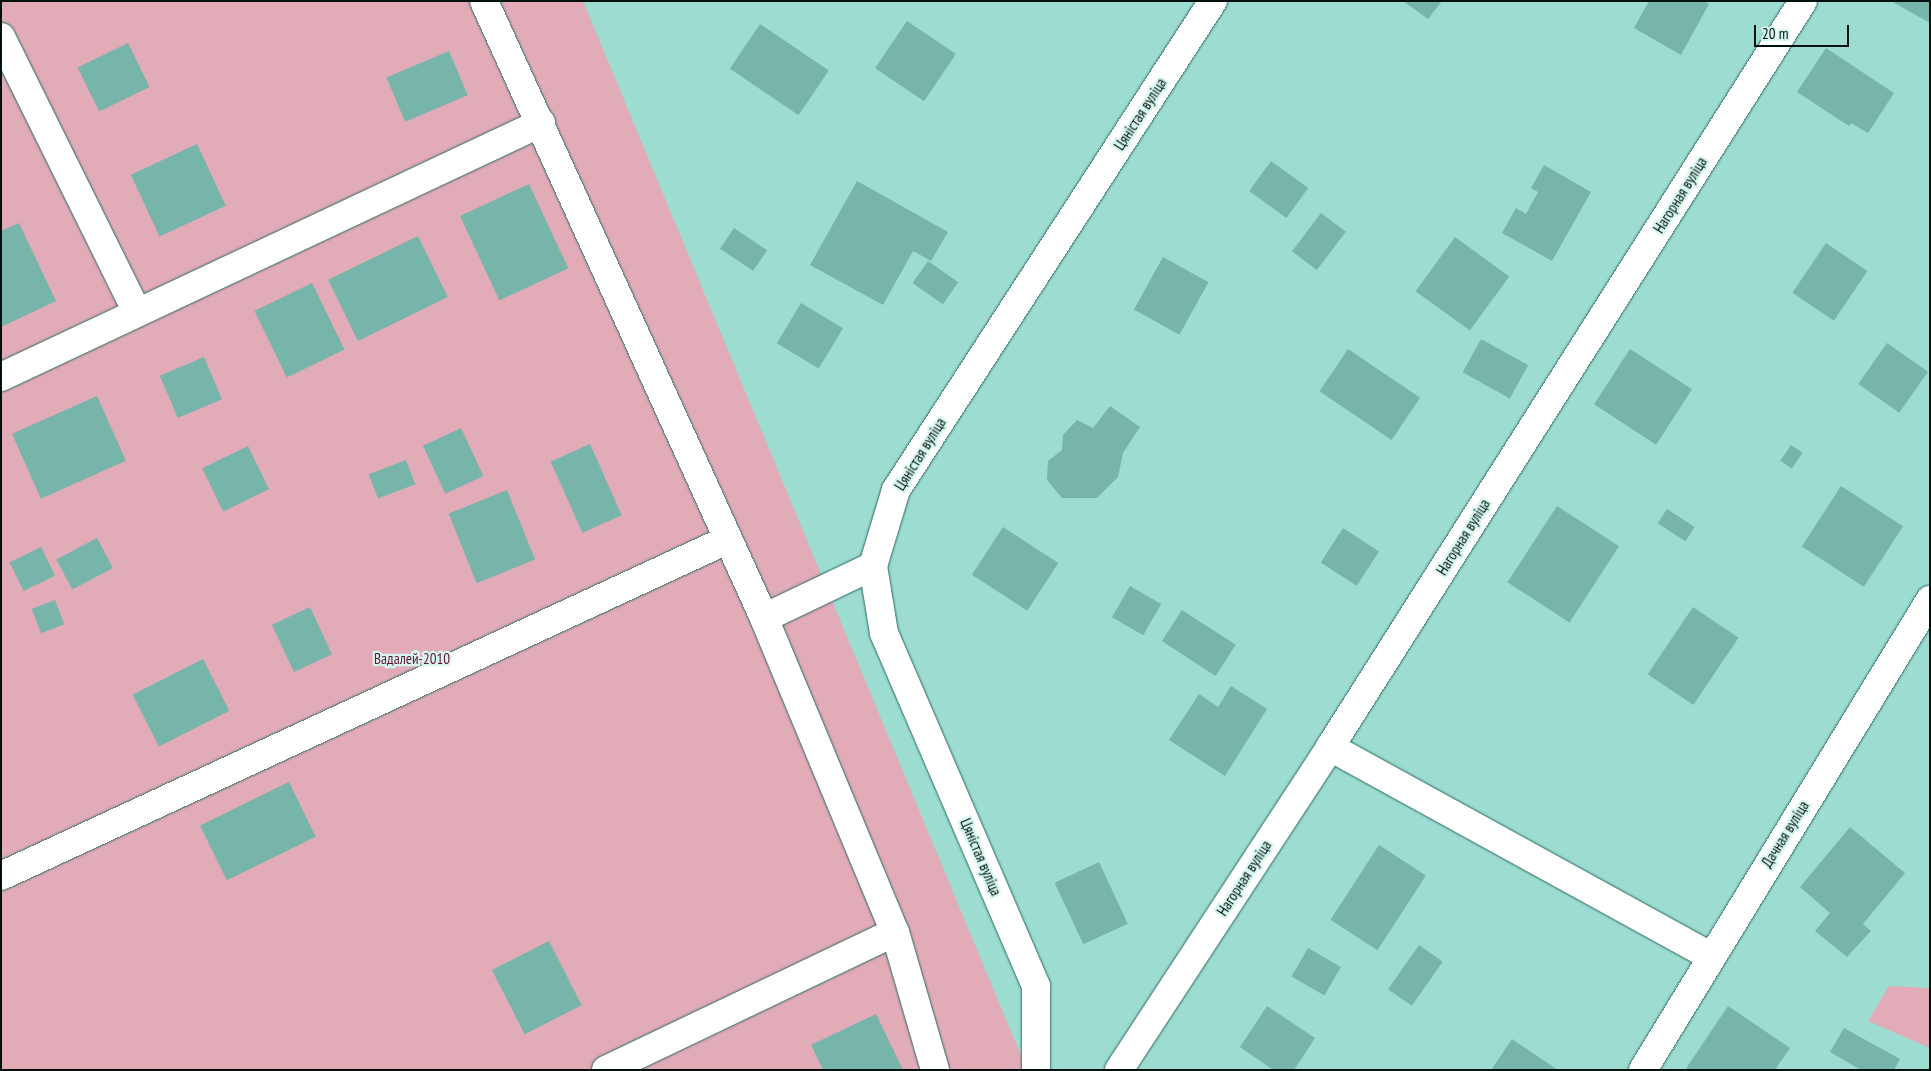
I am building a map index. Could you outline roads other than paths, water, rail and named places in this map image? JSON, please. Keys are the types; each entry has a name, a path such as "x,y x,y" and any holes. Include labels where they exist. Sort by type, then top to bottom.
{"street":[{"path":"484,1 764,618 895,932 935,1070"},
{"name":"Цяністая вуліца","path":"1036,1070 1036,986 884,633 873,566 896,490 1212,1"},
{"name":"Нагорная вуліца","path":"1119,1070 1330,746 1803,1"},
{"path":"1,36 136,312"},
{"path":"1,377 541,123"},
{"path":"1,876 727,540"},
{"path":"764,618 873,566"},
{"name":"Дачная вуліца","path":"1643,1070 1710,956 1930,600"},
{"path":"1330,746 1710,956"},
{"path":"606,1070 895,932"}],"park label":[{"name":"Вадалей-2010","path":"412,659"}]}
